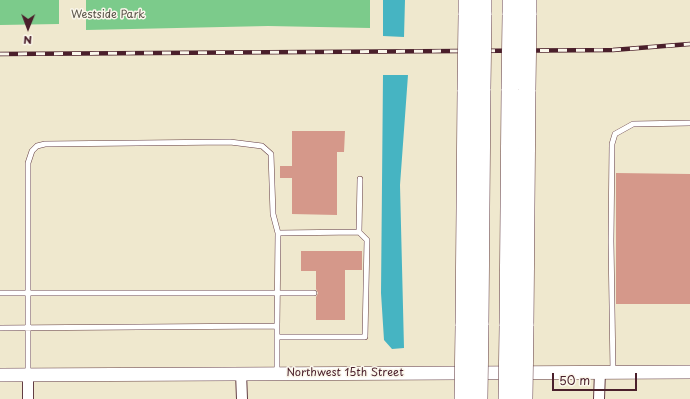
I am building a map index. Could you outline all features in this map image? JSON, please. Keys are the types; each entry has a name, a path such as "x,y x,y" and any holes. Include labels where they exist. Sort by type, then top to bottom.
{"highway":[{"path":"475,7 472,325 479,399"},
{"path":"507,399 511,8"},
{"path":"524,399 528,8"},
{"path":"463,399 472,325"}],"street":[{"path":"599,399 606,372"},
{"name":"Northwest 15th Street","path":"0,375 690,372"},
{"path":"242,373 242,399"},
{"path":"28,375 28,399"}],"lane":[{"path":"606,372 611,241 612,144 615,134 633,124 690,123"},
{"path":"28,375 28,163 34,148 45,144 230,142 262,146 271,154 273,214 278,233 277,373"},
{"path":"359,232 360,179"},
{"path":"277,338 365,337 367,240 359,232 278,233"},
{"path":"0,293 314,293"},
{"path":"0,328 277,326"}],"green space":[{"path":"0,0 59,0 59,24 0,25"},
{"name":"Westside Park","path":"86,0 370,0 370,28 268,26 86,30"}],"water":[{"path":"383,0 405,0 404,37 383,36"},
{"path":"383,75 408,75 400,185 404,348 392,349 384,340 381,293"}],"building":[{"path":"292,131 345,131 344,152 337,152 337,215 292,214 292,178 280,178 280,166 292,166"},
{"path":"616,173 690,174 690,304 616,304"},
{"path":"301,251 362,251 362,270 345,270 345,320 316,320 316,297 318,293 316,289 316,271 301,271"}],"railway":[{"path":"0,54 613,50 690,44"}]}
